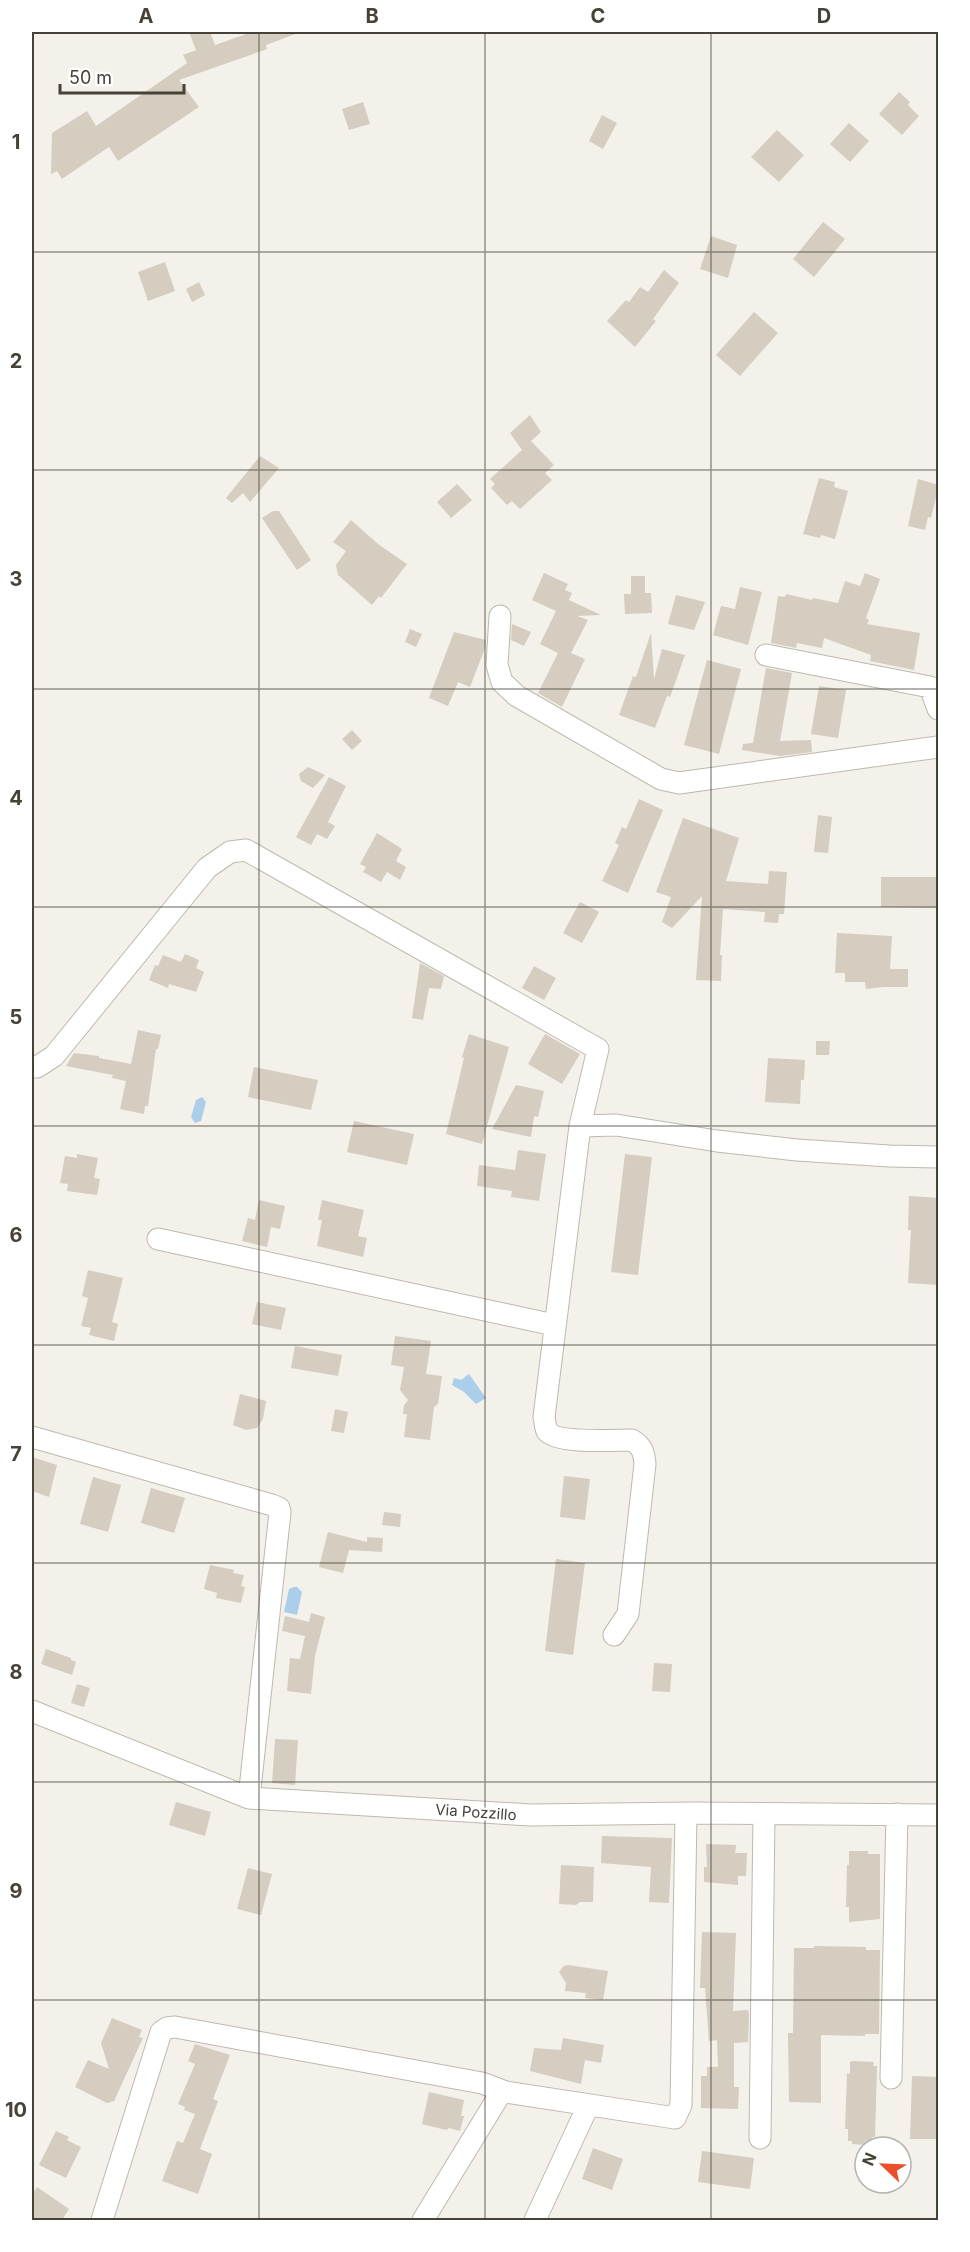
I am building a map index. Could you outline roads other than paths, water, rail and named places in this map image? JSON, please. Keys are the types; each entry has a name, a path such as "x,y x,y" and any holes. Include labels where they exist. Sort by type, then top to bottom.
{"street":[{"path":"500,616 497,665 502,682 517,696 661,779 679,783 939,747"},
{"path":"766,655 930,687 939,709"},
{"path":"32,1067 54,1056 207,868 230,852 246,850 598,1049 580,1126 544,1417 547,1430 554,1436 566,1439 632,1440 639,1444 644,1453 645,1464 628,1614 614,1635"},
{"path":"580,1126 616,1125 717,1141 797,1150 939,1157"},
{"path":"158,1239 554,1325"},
{"path":"32,1437 273,1504 279,1508 249,1798"},
{"name":"Via Pozzillo","path":"32,1711 249,1798 531,1815 939,1815"},
{"path":"102,2220 161,2032 166,2028 175,2027 472,2081 506,2092 675,2118 681,2105 686,1814"},
{"path":"891,2078 897,1814"},
{"path":"760,2138 764,1815"},
{"path":"423,2220 499,2096 506,2092"},
{"path":"535,2220 588,2106"}],"water":[{"path":"202,1097 206,1102 201,1121 195,1123 191,1117 196,1100"},
{"path":"469,1374 486,1398 476,1404 464,1392 452,1385 454,1378 461,1380"},
{"path":"294,1587 302,1592 297,1615 284,1612 289,1589"}]}
